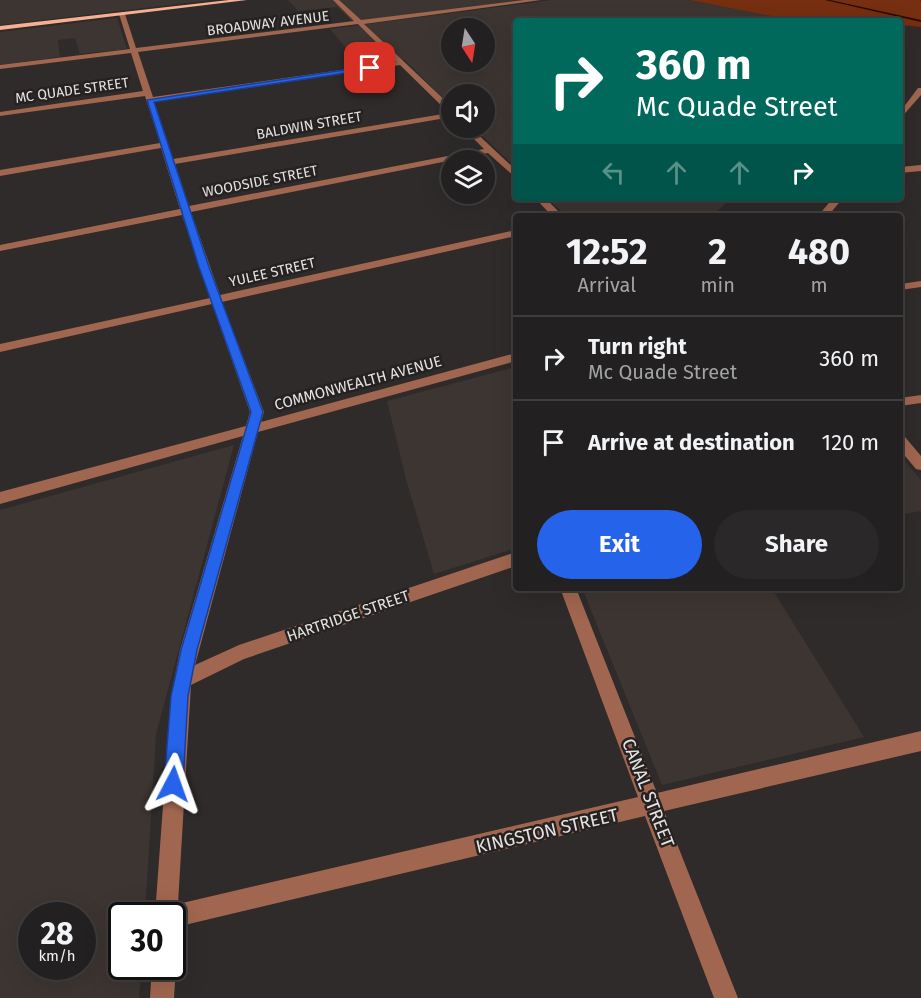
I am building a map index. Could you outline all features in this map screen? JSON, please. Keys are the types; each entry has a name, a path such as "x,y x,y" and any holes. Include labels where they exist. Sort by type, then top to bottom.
{"main road":[{"path":"0,28 244,0"}],"street":[{"path":"336,0 441,103"},
{"name":"BROADWAY AVENUE","path":"0,67 538,0"},
{"path":"122,14 172,162 185,210 257,412 189,650 183,680 174,764 167,902"},
{"name":"MC QUADE STREET","path":"0,114 402,63"},
{"path":"903,113 921,90"},
{"name":"BALDWIN STREET","path":"172,162 441,116"},
{"path":"478,138 491,150"},
{"path":"0,172 166,145"},
{"path":"495,154 513,172"},
{"name":"WOODSIDE STREET","path":"0,248 441,160"},
{"path":"903,170 921,168"},
{"path":"543,201 555,213"},
{"path":"826,213 836,201"},
{"name":"YULEE STREET","path":"0,348 513,233"},
{"path":"903,287 921,284"},
{"name":"COMMONWEALTH AVENUE","path":"0,498 513,358"},
{"path":"903,402 921,399"},
{"path":"903,444 921,465"},
{"name":"HARTRIDGE STREET","path":"183,680 240,653 513,560"},
{"name":"CANAL STREET","path":"569,591 726,998"},
{"name":"KINGSTON STREET","path":"186,914 653,806 921,741"},
{"path":"162,998 163,980"}],"shaded area":[{"path":"0,0 212,0 0,25"},
{"path":"288,0 524,0 353,22 337,7 298,11"},
{"path":"552,0 689,0 781,18 513,18 513,165 484,138 495,138 495,84 441,84 441,96 405,60 361,66 330,29"},
{"path":"689,0 921,1 921,27 903,25 903,18 781,18"},
{"path":"117,18 127,49 80,54 75,38 58,40 60,57 0,65 0,32"},
{"path":"550,201 728,201 715,213 563,213"},
{"path":"513,368 513,549 434,574 406,479 387,401"},
{"path":"234,445 156,734 146,902 108,902 108,980 141,980 139,998 0,998 0,510"},
{"path":"903,459 921,480 921,511 903,514"},
{"path":"583,591 778,591 774,592 864,737 662,785"}],"waterway":[{"path":"826,0 921,21"}],"route":[{"path":"173,784 180,696 189,650 257,412 204,267 172,162 150,100 370,68"}]}
